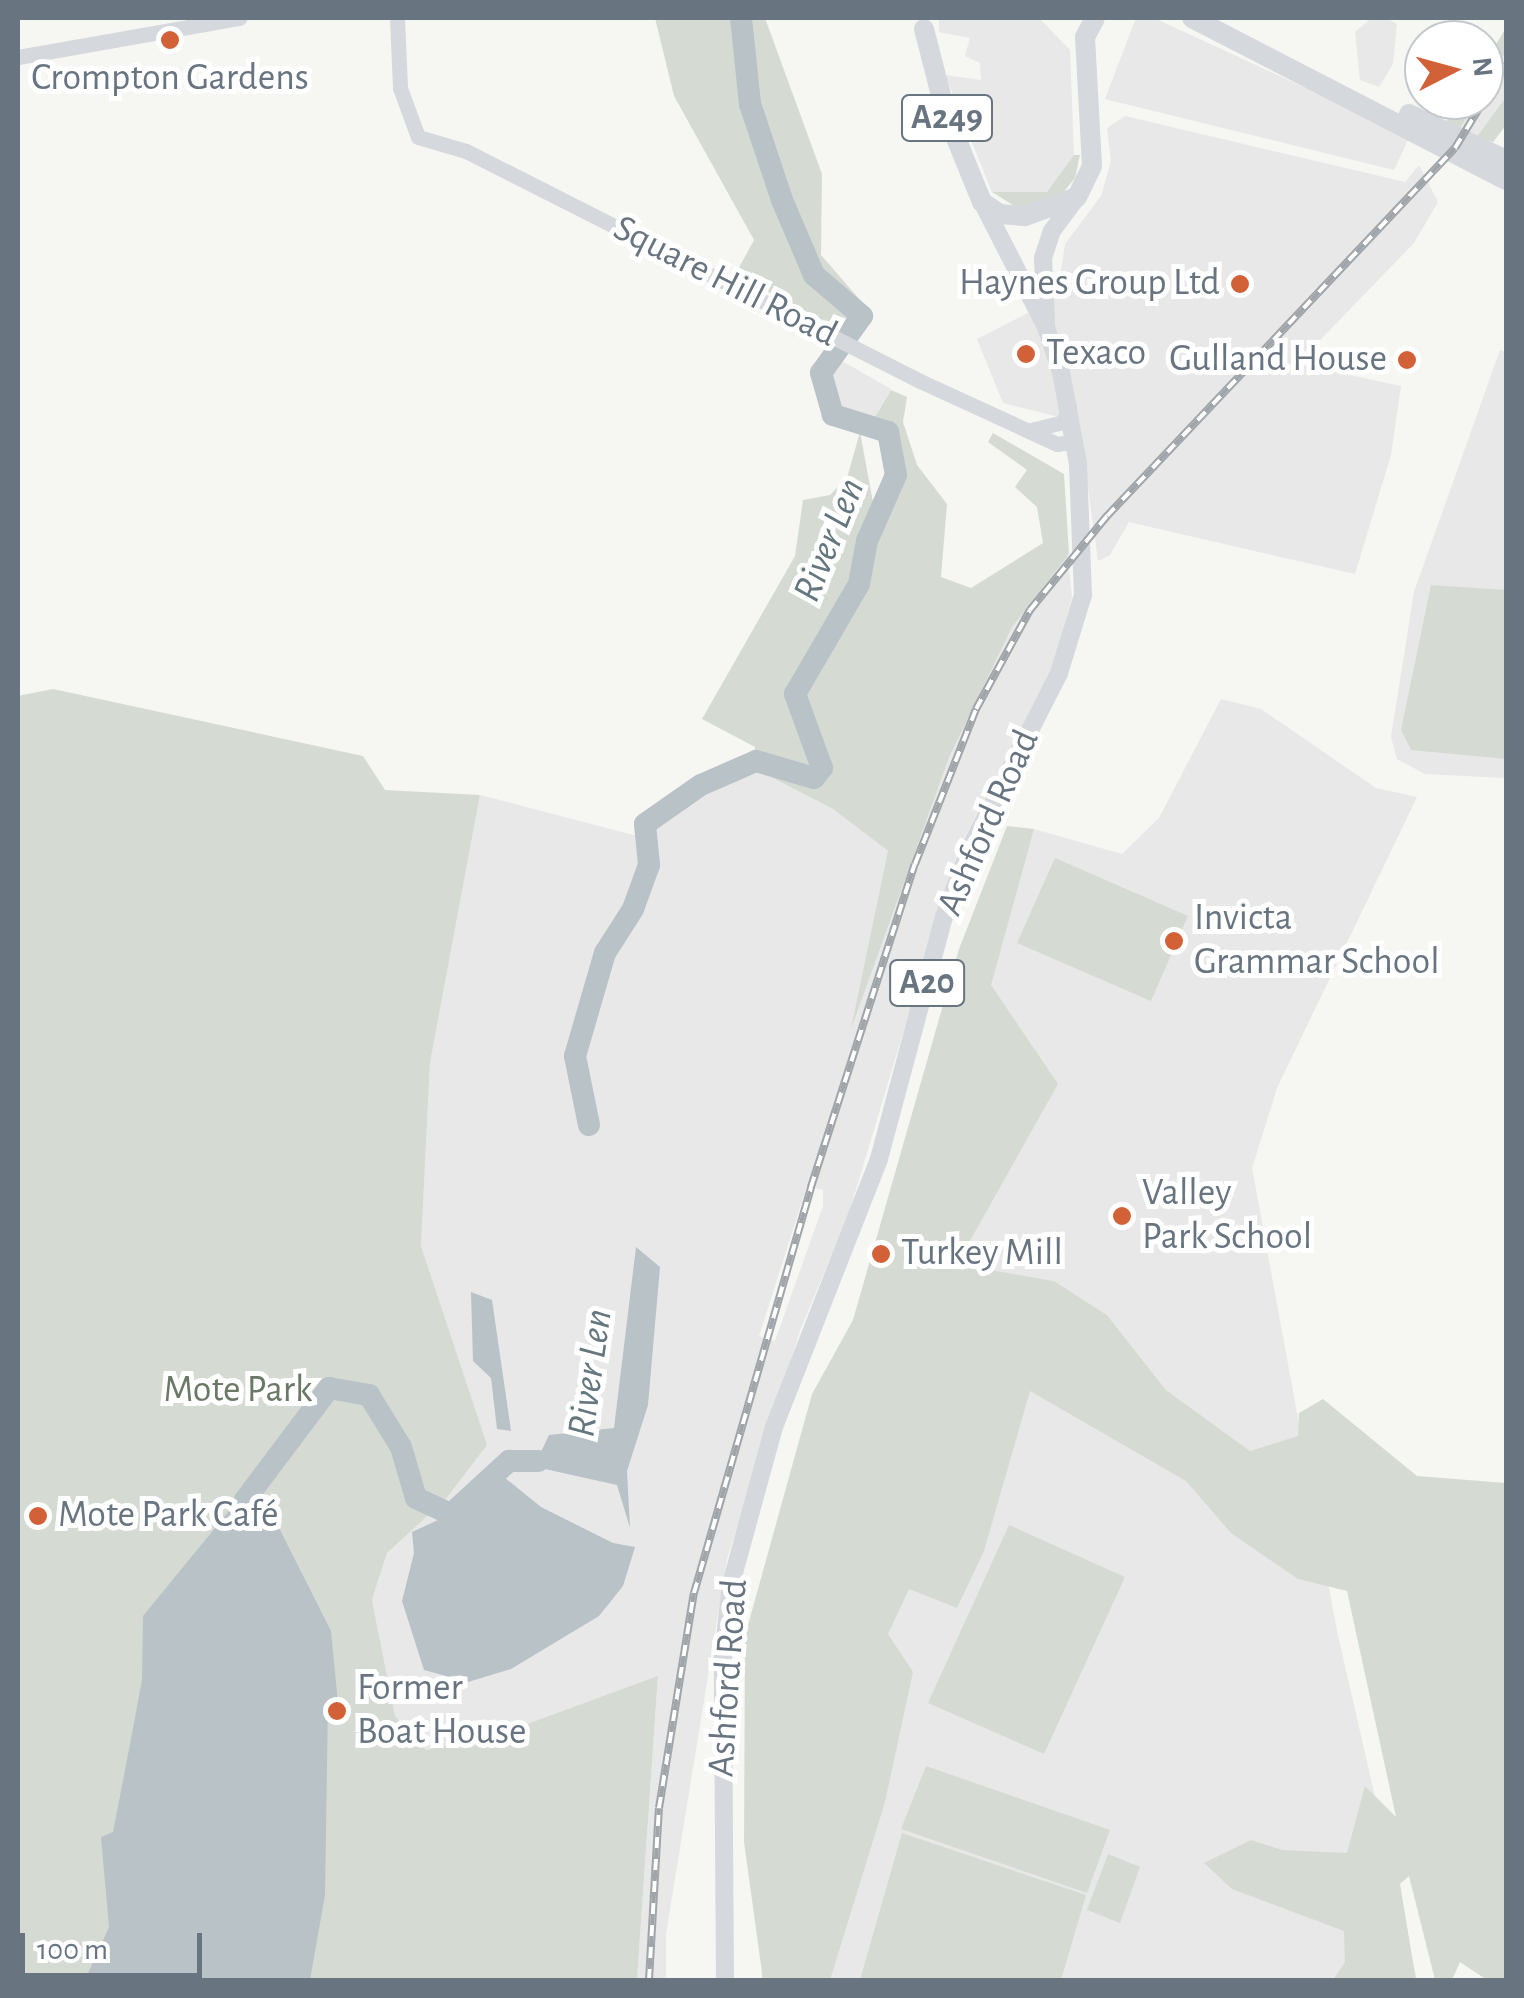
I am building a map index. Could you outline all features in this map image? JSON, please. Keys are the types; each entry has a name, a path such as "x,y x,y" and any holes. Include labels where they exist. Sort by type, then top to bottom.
{"highway":[{"path":"1070,18 1085,37"},
{"path":"1077,198 1093,156 1085,37 1095,18"},
{"path":"1192,18 1302,75 1356,87 1444,141 1499,167"},
{"name":"Ashford Road","path":"922,21 945,111 982,202"},
{"name":"A249","path":"982,202 1000,214 1026,216 1077,198"}],"main road":[{"name":"A20","path":"1046,327 1043,258 1052,231 1077,198"},
{"name":"Ashford Road","path":"725,1980 723,1656 731,1584 774,1427 874,1175 944,917 970,848 1059,673 1076,620 1084,562 1069,406 1046,327 982,202"}],"street":[{"path":"18,57 240,18"},
{"name":"Square Hill Road","path":"397,18 400,88 418,136 466,150 829,337 1057,444 1075,441"},
{"path":"1031,430 1062,422 1069,406"}],"shaded area":[{"path":"939,18 1039,18 1070,50 1074,155 1048,192 992,192 945,75 981,80 980,63 965,56 970,38 939,32"},
{"path":"1136,18 1154,18 1410,136 1394,170 1105,99"},
{"path":"1386,18 1397,24 1393,64 1379,87 1360,80 1355,32 1369,20"},
{"path":"1506,28 1506,125 1493,142 1446,122 1504,120"},
{"path":"1125,116 1405,182 1419,165 1438,202 1414,243 1297,364 1401,386 1391,455 1355,574 1129,522 1110,555 1098,561 1079,422 1003,403 977,339 1057,298 1065,244 1101,196 1111,161 1107,128"},
{"path":"1500,350 1506,352 1506,778 1425,774 1397,759 1391,737 1414,592"},
{"path":"835,357 891,389 870,425 837,412 830,370"},
{"path":"1065,530 1072,597 1053,668 958,850 848,1216 801,1328 727,1559 666,1934 666,1980 637,1980 658,1677 500,1734 425,1750 395,1717 372,1600 387,1553 445,1500 486,1445 421,1246 430,1063 480,795 637,836 753,768 833,809 888,851","holes":["807,1186 823,1190 823,1206 775,1341 759,1336"]},
{"path":"1221,699 1261,709 1376,788 1417,797 1277,1088 1252,1168 1337,1631 1417,1980 762,1980 758,1823 895,1254 1238,1443 1166,1390 1107,1315 1054,1281 956,1264 1057,1084 977,1017 1034,829 1122,854 1159,818"},
{"path":"636,1247 660,1267 648,1405 627,1471 630,1528 617,1485 509,1461 507,1453 538,1458 549,1435 614,1428"},
{"path":"471,1292 492,1300 511,1431 497,1429 491,1378 473,1361"},
{"path":"499,1473 541,1507 613,1543 635,1547 623,1586 599,1616 511,1669 468,1682 424,1670 402,1601 414,1553 412,1532 451,1514 488,1474"},
{"path":"251,1510 278,1526 331,1631 338,1703 328,1704 325,1895 310,1980 85,1980 109,1927 101,1837 113,1832 130,1744 142,1680 143,1616 228,1512"}],"green space":[{"path":"655,18 765,18 822,174 821,255 874,316 852,335 735,275 754,240 674,96"},
{"path":"1506,97 1506,125 1493,142 1477,137 1489,120 1504,120"},
{"path":"1447,120 1465,120 1459,130"},
{"path":"1074,155 1080,155 1075,178 1061,195 1019,209 992,192 1047,192"},
{"path":"891,390 907,397 903,422 917,465 947,504 941,577 971,588 1043,543 1037,507 1015,487 1027,470 988,442 993,433 1064,474 1069,554 1012,627 950,755 851,1029 888,851 833,809 753,768 755,747 702,719 795,556 803,500 830,495 847,478 860,432 873,502 862,551 886,513 901,454 894,431 870,425"},
{"path":"1431,585 1506,590 1506,759 1411,750 1401,730"},
{"name":"Mote Park","path":"53,689 363,756 385,790 480,795 430,1063 421,1246 487,1445 445,1500 387,1553 372,1600 395,1716 426,1750 500,1734 658,1676 637,1980 18,1980 18,696"},
{"path":"1007,826 1034,829 991,985 1058,1084 957,1264 1054,1281 1107,1315 1166,1390 1250,1451 1298,1436 1299,1413 1323,1399 1417,1476 1506,1483 1506,1980 1487,1980 1460,1962 1452,1980 1435,1980 1409,1876 1400,1884 1416,1980 1333,1980 1345,1962 1344,1931 1232,1889 1204,1863 1251,1840 1282,1850 1347,1853 1365,1786 1396,1817 1347,1591 1298,1579 1231,1533 1186,1481 1030,1391 984,1551 957,1608 909,1589 888,1634 913,1672 885,1802 830,1980 763,1980 744,1842 745,1636 812,1394 853,1320 959,949"},
{"path":"1055,858 1188,916 1151,1001 1017,943"},
{"path":"1009,1525 1125,1577 1044,1754 928,1703"},
{"path":"926,1766 1110,1830 1087,1893 901,1829"},
{"path":"902,1833 1086,1895 1061,1980 860,1980"},
{"path":"1108,1854 1140,1867 1120,1923 1087,1910"}],"waterway":[{"name":"River Len","path":"589,1125 575,1056 605,953 633,909 649,865 645,824 701,785 756,761 814,778 822,768 795,694 859,584 867,541 896,475 888,432 833,415 821,373 862,316 814,275 782,200 750,104 741,18"},
{"name":"River Len","path":"246,1510 245,1500 329,1388 369,1395 401,1447 416,1498 451,1514 509,1461 538,1461"}],"railway":[{"path":"649,1980 659,1808 694,1593 811,1187 915,864 976,709 1030,610 1107,516 1455,148 1506,64"}],"place":[{"name":"Crompton Gardens","path":"170,40"},
{"name":"Haynes Group Ltd","path":"1240,284"},
{"name":"Texaco","path":"1026,354"},
{"name":"Gulland House","path":"1407,360"},
{"name":"Invicta Grammar School","path":"1174,941"},
{"name":"Valley Park School","path":"1122,1216"},
{"name":"Turkey Mill","path":"881,1254"},
{"name":"Mote Park Café","path":"38,1516"},
{"name":"Former Boat House","path":"337,1711"}]}
